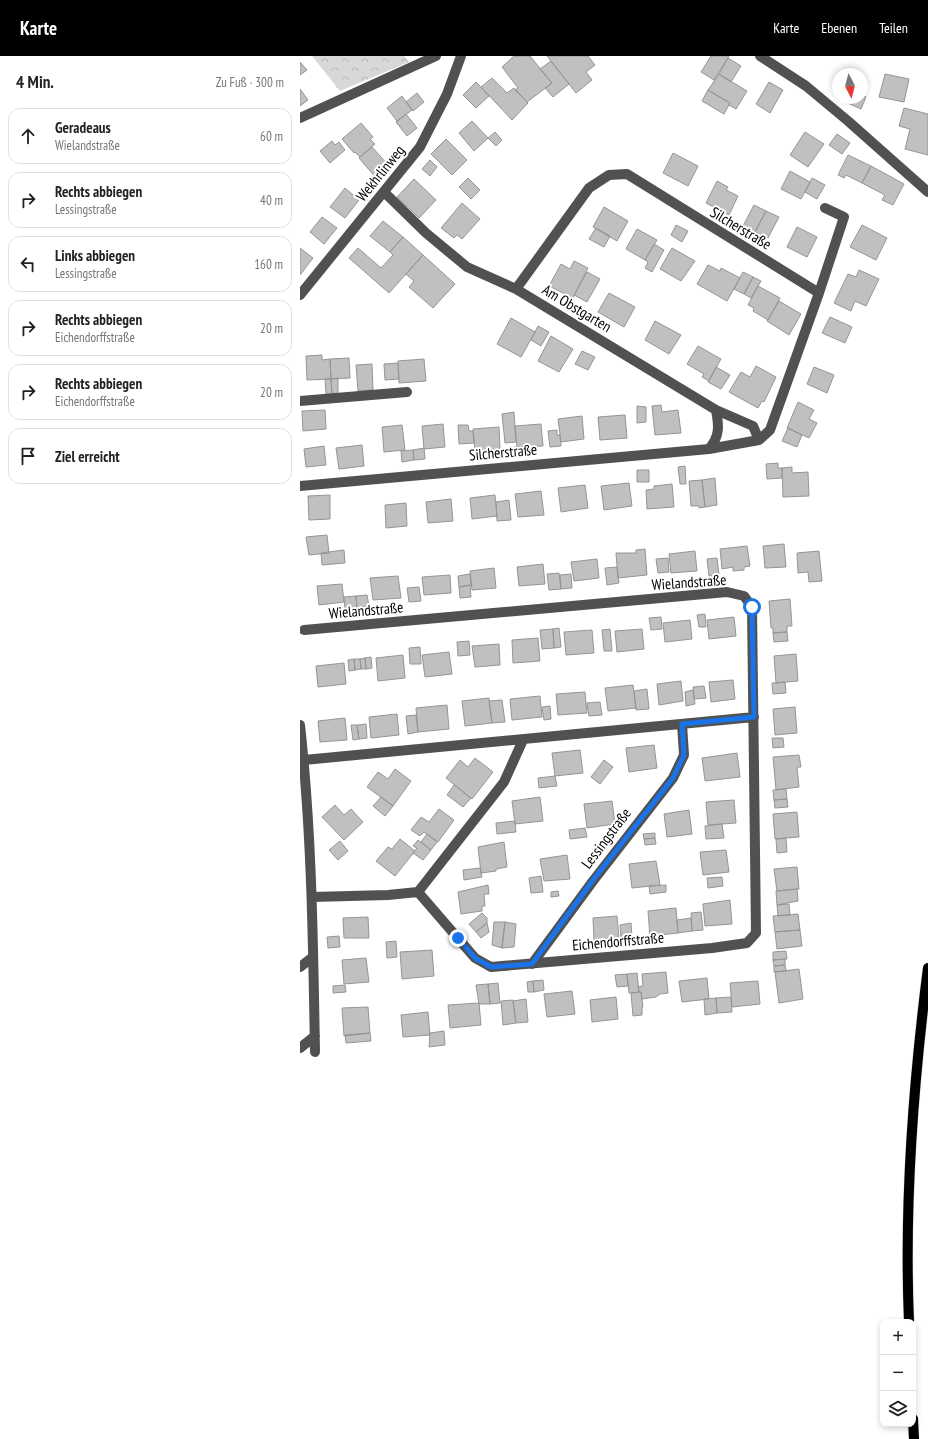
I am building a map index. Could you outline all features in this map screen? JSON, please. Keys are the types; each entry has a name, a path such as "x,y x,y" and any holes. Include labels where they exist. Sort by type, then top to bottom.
{"main road":[{"path":"909,1319 907,1266 912,1119 918,1041 928,968"},
{"path":"913,1427 914,1439"}],"street":[{"path":"300,118 436,56"},
{"name":"Wekhrlinweg","path":"300,294 420,147 447,94 461,56"},
{"path":"760,56 812,91 928,192"},
{"name":"Silcherstraße","path":"516,289 589,188 609,175 627,174 820,293"},
{"name":"Am Obstgarten","path":"384,192 426,233 467,267 516,289 716,410 753,426 759,440"},
{"path":"759,440 770,430 820,293 844,217 825,208"},
{"path":"300,401 407,392"},
{"path":"708,449 715,441 719,427 716,410"},
{"name":"Silcherstraße","path":"300,486 708,449 759,440"},
{"name":"Wielandstraße","path":"302,629 727,592 744,596 752,607 756,933 747,943 720,947"},
{"path":"304,760 754,717"},
{"name":"Lessingstraße","path":"532,964 593,880 673,778 684,755 682,724"},
{"path":"300,725 304,760 303,811 312,897 315,1052"},
{"path":"312,897 388,895 418,892 504,782 523,740"},
{"name":"Eichendorffstraße","path":"418,892 475,958 491,967 720,947"},
{"path":"300,967 313,957"},
{"path":"300,1048 315,1036"}],"green space":[{"path":"312,56 404,56 409,62 340,91"}],"building":[{"path":"514,56 530,56 552,83 527,102 515,90 518,88 502,67"},
{"path":"547,56 588,56 595,65 586,72 592,80 576,93"},
{"path":"711,56 729,56 714,80 701,72"},
{"path":"728,58 741,66 731,82 719,74"},
{"path":"551,61 569,84 553,97 545,88 552,83 540,69"},
{"path":"300,62 307,70 300,75"},
{"path":"719,74 747,91 736,109 729,105 730,103 708,90"},
{"path":"885,74 909,79 904,102 879,97"},
{"path":"492,78 507,93 514,88 528,103 512,120 481,87"},
{"path":"476,82 489,96 476,108 463,95"},
{"path":"769,82 783,90 770,113 756,104"},
{"path":"300,89 308,100 300,106"},
{"path":"708,90 730,103 724,114 702,101"},
{"path":"417,93 424,102 413,111 406,102"},
{"path":"402,96 412,110 397,121 387,108"},
{"path":"850,104 863,104 861,109"},
{"path":"904,108 928,114 928,155 905,149 910,129 899,126"},
{"path":"406,114 417,128 407,136 396,122"},
{"path":"472,121 488,138 474,151 459,133"},
{"path":"361,123 373,137 370,139 375,144 360,157 355,152 354,153 342,139"},
{"path":"495,132 502,140 496,146 488,138"},
{"path":"805,132 824,144 808,167 790,155"},
{"path":"837,134 850,143 842,154 829,145"},
{"path":"446,139 467,160 452,175 431,154"},
{"path":"332,141 335,145 339,142 345,150 330,163 320,151"},
{"path":"372,147 389,166 376,178 359,158"},
{"path":"673,153 698,166 688,186 663,173"},
{"path":"848,155 871,166 862,183 846,175 844,178 838,175"},
{"path":"430,160 437,167 430,176 422,169"},
{"path":"871,166 904,184 893,205 882,200 885,195 862,183"},
{"path":"790,171 810,182 801,199 781,189"},
{"path":"468,178 480,190 471,199 459,187"},
{"path":"812,178 825,185 817,199 805,192"},
{"path":"414,179 436,200 419,218 397,197"},
{"path":"717,181 728,187 726,190 738,196 729,215 706,203"},
{"path":"345,188 359,200 345,218 330,207"},
{"path":"462,203 480,219 462,239 457,235 454,238 441,228"},
{"path":"754,205 766,211 755,232 743,226"},
{"path":"604,207 628,221 617,241 593,227"},
{"path":"766,211 779,217 768,238 755,232"},
{"path":"322,217 337,228 324,244 310,232"},
{"path":"383,221 403,237 390,252 370,236"},
{"path":"676,225 688,231 682,242 671,235"},
{"path":"862,225 887,238 876,260 850,247"},
{"path":"797,227 817,237 807,257 787,247"},
{"path":"596,228 610,236 604,247 589,239"},
{"path":"637,229 657,240 645,260 626,249"},
{"path":"403,237 423,255 389,293 349,258 358,248 381,268 393,255 390,252"},
{"path":"654,244 664,250 652,272 645,268 648,262 645,260"},
{"path":"300,248 313,258 300,275"},
{"path":"672,248 695,261 681,281 660,269"},
{"path":"423,255 455,284 433,308 409,287 414,281 406,274"},
{"path":"574,261 588,268 573,298 549,286 561,264 570,269"},
{"path":"708,265 720,271 721,268 740,278 727,301 697,284"},
{"path":"859,270 879,279 866,306 855,301 851,311 834,303 848,274 856,277"},
{"path":"587,272 600,279 587,302 574,295"},
{"path":"743,272 753,277 744,294 734,289"},
{"path":"753,277 761,281 751,298 744,294"},
{"path":"758,286 780,298 768,320 753,311 754,308 748,305"},
{"path":"609,293 635,307 624,327 598,312"},
{"path":"779,301 801,314 789,335 767,321"},
{"path":"830,317 852,327 845,343 822,333"},
{"path":"511,318 535,332 521,357 497,344"},
{"path":"655,321 681,335 669,354 645,340"},
{"path":"538,326 549,332 541,346 531,340"},
{"path":"551,336 573,349 559,372 538,361"},
{"path":"698,346 721,359 709,381 702,377 704,374 687,364"},
{"path":"582,351 595,357 588,370 575,364"},
{"path":"322,355 322,360 330,359 331,379 307,380 306,356"},
{"path":"349,358 350,378 331,379 330,359"},
{"path":"424,359 426,381 399,383 398,361"},
{"path":"398,363 399,379 385,380 384,364"},
{"path":"372,364 373,390 358,391 356,365"},
{"path":"756,366 776,377 764,402 762,401 758,408 729,392 741,372 750,377"},
{"path":"716,367 730,375 721,389 708,382"},
{"path":"814,367 834,375 827,393 807,384"},
{"path":"338,378 338,394 332,394 331,379"},
{"path":"325,379 331,379 332,394 326,394"},
{"path":"798,402 814,410 809,419 817,423 809,438 787,428"},
{"path":"661,405 662,412 678,410 681,433 655,435 652,406"},
{"path":"637,406 646,407 646,422 637,423"},
{"path":"325,410 326,429 303,431 302,411"},
{"path":"514,412 516,442 505,443 502,414"},
{"path":"625,415 627,438 600,440 598,417"},
{"path":"582,416 584,439 561,442 558,419"},
{"path":"443,424 445,447 424,449 422,426"},
{"path":"541,424 543,446 517,447 515,426"},
{"path":"402,425 405,450 384,452 382,427"},
{"path":"458,425 468,425 469,431 473,431 474,443 459,444"},
{"path":"499,427 500,450 475,451 473,429"},
{"path":"788,428 802,435 797,447 782,441"},
{"path":"557,430 557,435 560,435 561,446 550,447 548,431"},
{"path":"362,445 364,466 339,469 336,448"},
{"path":"324,446 326,465 306,467 304,449"},
{"path":"514,447 524,447 525,456 515,457"},
{"path":"424,448 425,459 414,460 413,450"},
{"path":"413,450 414,460 402,462 401,451"},
{"path":"778,463 778,468 782,468 782,478 767,479 766,464"},
{"path":"685,466 686,484 680,484 678,467"},
{"path":"792,467 792,473 808,472 809,496 783,497 782,468"},
{"path":"637,470 649,470 649,482 637,482"},
{"path":"715,478 717,505 705,507 702,480"},
{"path":"702,480 705,507 699,508 699,506 691,506 689,481"},
{"path":"629,483 632,506 604,510 601,486"},
{"path":"672,484 674,507 647,509 646,490 654,489 654,486"},
{"path":"585,485 588,508 561,512 558,488"},
{"path":"541,491 544,515 518,517 515,494"},
{"path":"330,495 330,519 309,520 308,496"},
{"path":"495,495 497,516 472,519 470,498"},
{"path":"451,499 453,521 428,523 426,502"},
{"path":"509,500 511,520 497,521 496,502"},
{"path":"406,503 407,526 386,528 385,505"},
{"path":"327,535 329,553 309,555 306,537"},
{"path":"784,544 786,567 765,568 763,546"},
{"path":"747,546 750,566 744,567 744,570 733,571 733,567 722,569 720,549"},
{"path":"645,549 647,575 618,578 616,553 636,553 636,550"},
{"path":"344,550 345,563 322,565 321,553"},
{"path":"695,551 697,571 671,573 669,554"},
{"path":"819,551 822,581 809,582 808,572 798,573 797,553"},
{"path":"668,558 669,572 658,573 656,559"},
{"path":"717,558 719,575 709,576 707,559"},
{"path":"597,559 599,578 574,581 571,562"},
{"path":"543,564 545,584 519,586 517,567"},
{"path":"617,567 619,583 607,585 605,568"},
{"path":"494,568 496,588 472,590 470,571"},
{"path":"559,573 561,589 549,590 547,574"},
{"path":"470,574 471,585 459,587 458,576"},
{"path":"571,574 572,588 561,589 560,575"},
{"path":"450,575 451,593 424,595 422,577"},
{"path":"398,576 401,598 373,600 370,578"},
{"path":"342,584 344,602 319,605 317,586"},
{"path":"470,585 471,597 460,598 459,587"},
{"path":"419,587 421,601 409,602 407,588"},
{"path":"367,595 369,606 357,608 356,596"},
{"path":"356,596 357,608 345,609 344,597"},
{"path":"790,599 792,626 787,626 787,632 773,633 773,628 771,628 769,601"},
{"path":"705,614 706,627 699,627 697,615"},
{"path":"661,617 662,629 651,630 649,618"},
{"path":"734,617 736,636 709,639 707,620"},
{"path":"690,620 692,639 665,642 663,623"},
{"path":"559,628 561,647 554,648 553,629"},
{"path":"553,629 554,648 542,649 540,630"},
{"path":"610,629 612,651 604,651 602,630"},
{"path":"642,629 644,649 617,652 615,631"},
{"path":"592,630 594,653 566,655 564,632"},
{"path":"787,632 788,641 774,642 773,633"},
{"path":"538,638 540,661 513,663 512,640"},
{"path":"469,641 470,655 458,656 457,642"},
{"path":"499,644 500,665 475,667 472,646"},
{"path":"420,647 421,664 410,664 409,648"},
{"path":"449,652 452,674 425,677 422,655"},
{"path":"796,654 798,681 776,683 774,656"},
{"path":"403,655 405,678 378,681 376,658"},
{"path":"371,657 372,668 366,669 365,658"},
{"path":"365,658 366,669 361,669 360,659"},
{"path":"354,659 355,670 349,671 348,660"},
{"path":"354,659 360,659 361,669 355,670"},
{"path":"344,663 346,684 318,687 316,666"},
{"path":"733,680 735,699 711,702 709,682"},
{"path":"681,681 683,701 659,705 657,684"},
{"path":"785,682 786,693 773,694 772,683"},
{"path":"633,685 636,708 608,711 605,688"},
{"path":"704,686 706,698 694,699 693,687"},
{"path":"647,689 649,709 636,710 634,691"},
{"path":"693,690 695,704 686,706 685,692"},
{"path":"585,692 587,713 558,715 556,694"},
{"path":"540,696 542,717 512,720 510,699"},
{"path":"489,698 492,723 465,726 462,701"},
{"path":"502,700 505,722 492,723 489,701"},
{"path":"600,702 602,715 589,716 587,703"},
{"path":"447,705 449,729 418,732 416,708"},
{"path":"550,706 551,719 544,720 542,707"},
{"path":"795,707 797,733 775,735 773,709"},
{"path":"397,714 399,735 371,738 369,717"},
{"path":"416,715 418,732 408,734 406,716"},
{"path":"345,718 347,740 320,742 318,721"},
{"path":"366,724 367,738 359,739 357,725"},
{"path":"351,725 357,725 359,739 353,740"},
{"path":"772,738 783,738 784,747 773,748"},
{"path":"654,745 657,768 629,772 626,748"},
{"path":"580,750 583,773 555,776 552,753"},
{"path":"737,753 740,777 705,781 702,758"},
{"path":"799,755 801,767 797,767 799,787 776,790 773,757"},
{"path":"475,758 493,772 472,799 446,778 460,760 468,767"},
{"path":"604,760 613,767 600,784 591,777"},
{"path":"395,769 411,781 393,806 367,787 378,772 388,779"},
{"path":"555,776 557,786 539,788 538,778"},
{"path":"454,785 471,798 463,807 447,795"},
{"path":"786,789 787,799 774,800 773,790"},
{"path":"381,797 393,806 385,816 373,806"},
{"path":"540,797 543,821 515,824 512,801"},
{"path":"787,799 788,807 775,808 774,800"},
{"path":"734,800 736,823 708,825 706,802"},
{"path":"612,801 615,824 587,828 584,804"},
{"path":"335,805 344,815 351,809 363,822 344,840 322,817"},
{"path":"439,809 454,820 438,842 424,832 420,836 411,830 421,817 429,822"},
{"path":"689,810 692,834 667,837 664,814"},
{"path":"797,812 799,837 775,839 773,814"},
{"path":"515,821 516,832 497,834 496,823"},
{"path":"722,824 724,838 706,839 705,826"},
{"path":"585,828 587,837 570,839 569,830"},
{"path":"655,833 655,838 644,839 643,834"},
{"path":"427,834 437,842 431,850 421,842"},
{"path":"655,838 656,844 645,845 644,839"},
{"path":"786,838 787,852 777,853 776,839"},
{"path":"400,839 415,851 395,876 376,861 388,847 392,849"},
{"path":"418,840 431,850 423,860 413,853 417,848 413,846"},
{"path":"340,841 348,851 338,860 329,850"},
{"path":"504,842 507,867 496,869 496,871 481,873 478,847"},
{"path":"726,850 729,872 703,875 700,852"},
{"path":"567,855 570,879 544,881 540,859"},
{"path":"656,861 660,885 632,888 629,864"},
{"path":"797,867 799,889 777,891 774,869"},
{"path":"480,868 482,877 464,880 463,870"},
{"path":"541,876 543,892 531,893 529,878"},
{"path":"722,877 723,886 708,888 707,878"},
{"path":"488,885 489,894 484,894 485,906 482,906 482,911 461,914 458,892"},
{"path":"666,885 666,892 650,894 649,886"},
{"path":"797,889 798,901 777,905 776,891"},
{"path":"558,891 559,896 551,897 551,892"},
{"path":"730,900 732,924 705,926 703,904"},
{"path":"789,904 790,915 778,916 777,905"},
{"path":"676,908 678,933 650,936 648,911"},
{"path":"701,912 703,930 692,931 691,913"},
{"path":"482,913 487,918 487,923 476,932 469,924"},
{"path":"798,914 800,930 775,932 773,916"},
{"path":"617,916 619,938 594,940 593,918"},
{"path":"368,917 369,938 344,938 343,918"},
{"path":"691,918 692,931 678,933 677,920"},
{"path":"494,922 505,922 502,948 492,945"},
{"path":"505,922 516,924 514,947 502,948"},
{"path":"487,923 489,932 481,938 476,932"},
{"path":"631,923 632,938 621,939 620,925"},
{"path":"800,930 802,946 777,949 775,932"},
{"path":"339,936 340,947 328,948 327,937"},
{"path":"396,941 397,957 387,958 386,942"},
{"path":"432,950 434,976 402,979 400,952"},
{"path":"786,951 787,959 773,960 773,952"},
{"path":"366,958 369,982 344,984 342,960"},
{"path":"785,959 785,965 774,966 773,960"},
{"path":"785,965 786,971 774,972 774,966"},
{"path":"799,969 803,999 779,1003 775,972"},
{"path":"666,972 668,993 642,999 641,992 639,992 638,987 643,986 642,974"},
{"path":"637,973 639,992 629,993 627,974"},
{"path":"627,974 628,986 617,987 615,975"},
{"path":"707,978 709,999 682,1002 679,981"},
{"path":"543,980 544,990 534,992 533,981"},
{"path":"533,981 534,992 528,992 527,982"},
{"path":"758,981 760,1004 732,1007 730,983"},
{"path":"498,983 500,1003 490,1004 488,984"},
{"path":"488,984 490,1004 479,1004 476,985"},
{"path":"345,985 346,992 333,993 333,986"},
{"path":"572,991 575,1014 547,1017 544,994"},
{"path":"641,992 643,1007 642,1015 633,1016 631,993"},
{"path":"616,997 618,1019 592,1022 590,1000"},
{"path":"731,997 732,1012 717,1013 716,998"},
{"path":"716,998 717,1013 705,1015 704,999"},
{"path":"526,999 528,1022 516,1023 513,1001"},
{"path":"513,1000 516,1023 503,1025 501,1001"},
{"path":"479,1003 481,1025 450,1028 448,1005"},
{"path":"368,1007 370,1033 344,1036 342,1008"},
{"path":"428,1012 430,1035 403,1037 401,1015"},
{"path":"444,1031 445,1045 429,1047 430,1033"},
{"path":"370,1033 371,1041 346,1043 345,1035"}],"route":[{"path":"458,938 475,958 491,967 532,964 593,880 673,778 684,755 682,724 754,717 752,607"}]}
